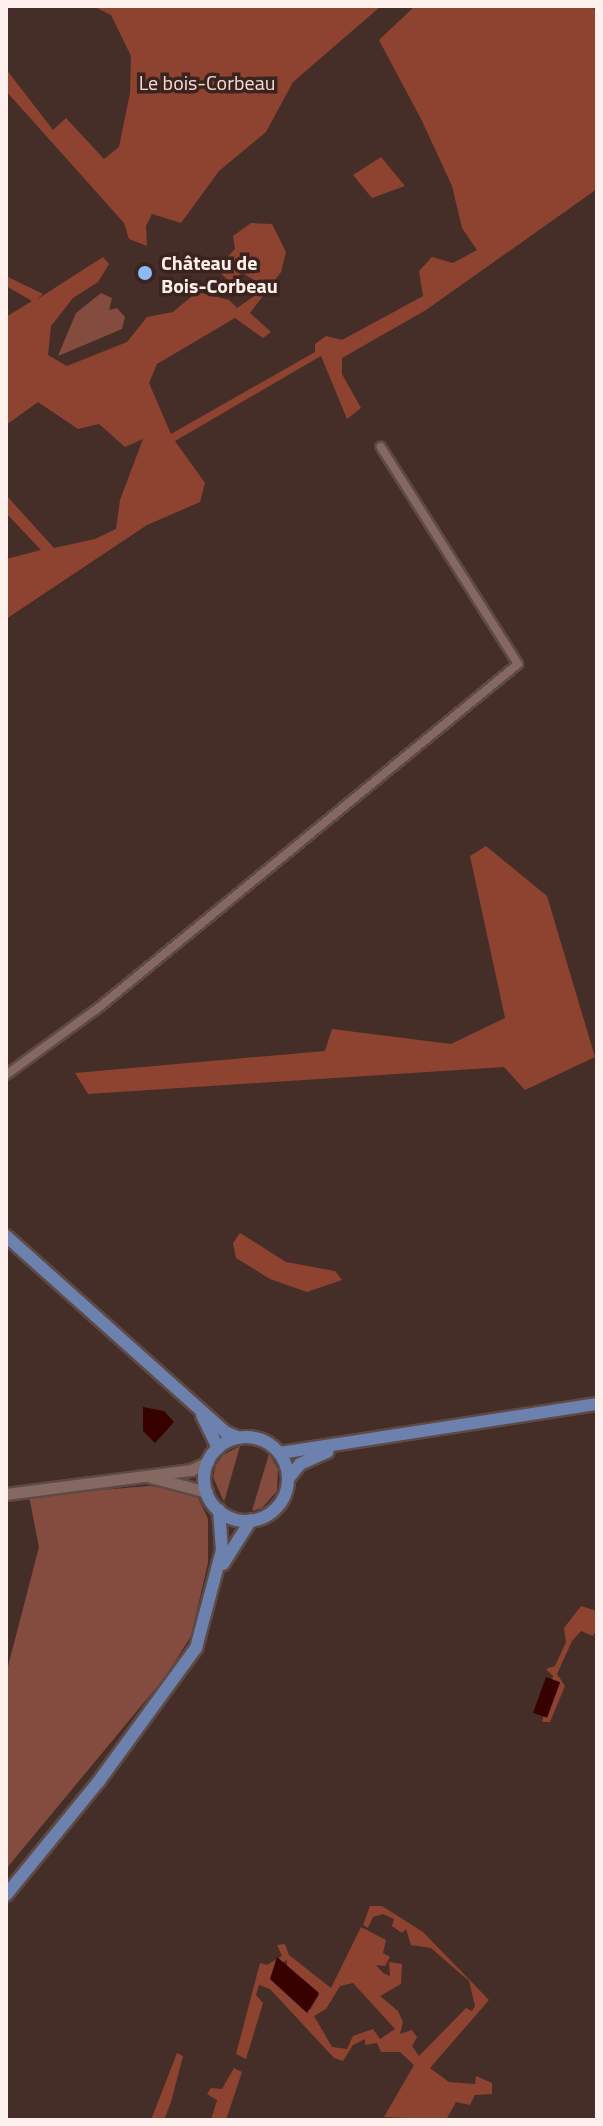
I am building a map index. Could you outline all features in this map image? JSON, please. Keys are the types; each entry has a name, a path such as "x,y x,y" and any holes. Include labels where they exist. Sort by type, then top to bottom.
{"main road":[{"path":"6,1236 200,1410 239,1438"},
{"path":"280,1453 597,1404"},
{"path":"200,1410 218,1448"},
{"path":"6,1494 191,1470 208,1462 218,1448 239,1438 262,1440 280,1453 288,1479"},
{"path":"217,1578 251,1520 281,1502 288,1479 300,1464 352,1442"},
{"path":"6,1895 178,1678 196,1648 217,1578 224,1531 219,1510 207,1492 208,1462"},
{"path":"126,1477 171,1480 207,1492"},
{"path":"219,1510 251,1520"}],"street":[{"path":"6,1075 97,1009 518,664 381,447"}],"shaded area":[{"path":"101,293 112,298 109,310 117,308 125,317 122,329 58,356 76,313"},
{"path":"143,1407 164,1411 174,1422 155,1443 143,1431"},
{"path":"240,1446 224,1502 213,1477 216,1465 223,1455"},
{"path":"269,1454 278,1469 277,1491 262,1508 252,1511"},
{"path":"149,1486 195,1491 208,1519 208,1563 191,1636 166,1676 6,1869 6,1674 39,1547 29,1496"},
{"path":"546,1677 560,1682 547,1718 533,1713"},
{"path":"277,1957 319,1993 307,2013 270,1979"}],"green space":[{"name":"Le bois-Corbeau","path":"93,6 381,6 293,82 266,132 219,171 181,223 152,214 146,226 147,246 129,239 124,223 6,91 6,69 53,130 66,118 104,159 119,147 130,93 131,56 111,15"},
{"path":"415,6 592,6 597,12 597,189 426,310 342,358 342,374 361,408 347,419 321,356 175,441 205,483 200,502 147,525 6,619 6,559 41,550 6,513 6,495 54,548 95,539 116,529 120,500 143,439 125,447 99,424 78,429 38,402 6,425 6,317 32,301 6,286 6,276 43,294 36,300 103,257 109,264 98,282 73,298 51,326 48,355 67,366 127,342 147,317 173,312 197,292 229,300 237,308 257,294 260,284 243,273 229,281 216,269 235,249 233,236 251,223 272,224 286,252 281,272 250,313 271,332 263,338 235,318 157,364 149,383 171,434 315,352 315,344 326,336 342,340 423,296 419,271 432,257 453,263 477,250 462,228 452,186 422,121 379,40"},
{"path":"381,157 405,186 372,198 353,175"},
{"path":"486,846 547,896 595,1057 525,1090 504,1067 88,1094 75,1073 325,1051 332,1029 451,1044 505,1018 470,856"},
{"path":"240,1233 286,1262 335,1271 342,1280 307,1292 270,1279 236,1258 233,1243"},
{"path":"581,1606 597,1611 597,1629 593,1636 581,1631 572,1641 557,1674 565,1686 550,1722 542,1722 553,1676 546,1669 555,1666 566,1642 564,1628"},
{"path":"370,1906 382,1906 423,1932 489,2000 430,2068 449,2082 475,2084 476,2076 492,2083 492,2094 475,2095 470,2105 456,2102 446,2120 384,2117 414,2065 400,2052 381,2052 377,2043 365,2045 365,2039 353,2045 343,2061 334,2058 270,1989 259,1985 256,1995 263,2003 246,2059 236,2054 260,1963 267,1965 275,1960 282,1956 277,1945 285,1944 289,1955 331,1988 361,1927 386,1940 383,1953 390,1957 385,1966 376,1965 383,1973 390,1976 389,1962 402,1964 401,1984 380,1996 398,2011 403,2022 400,2034 412,2030 417,2037 412,2046 419,2056 466,2008 472,2011 475,2006 469,1981 431,1948 411,1945 406,1929 402,1933 392,1926 394,1919 383,1914 373,1917 368,1928 363,1925","holes":["275,1960 277,1965 287,1960 287,1970 319,1995 310,2010 275,1967","353,1983 395,2029 380,2039 373,2029 353,2036 347,2049 332,2047 314,2016 326,2009 340,1986"]},
{"path":"177,2053 183,2056 171,2102 164,2120 151,2120"},
{"path":"234,2068 242,2072 226,2120 211,2120 217,2100 207,2094 211,2088 222,2089"}],"place":[{"name":"Château de Bois-Corbeau","path":"145,273"}]}
